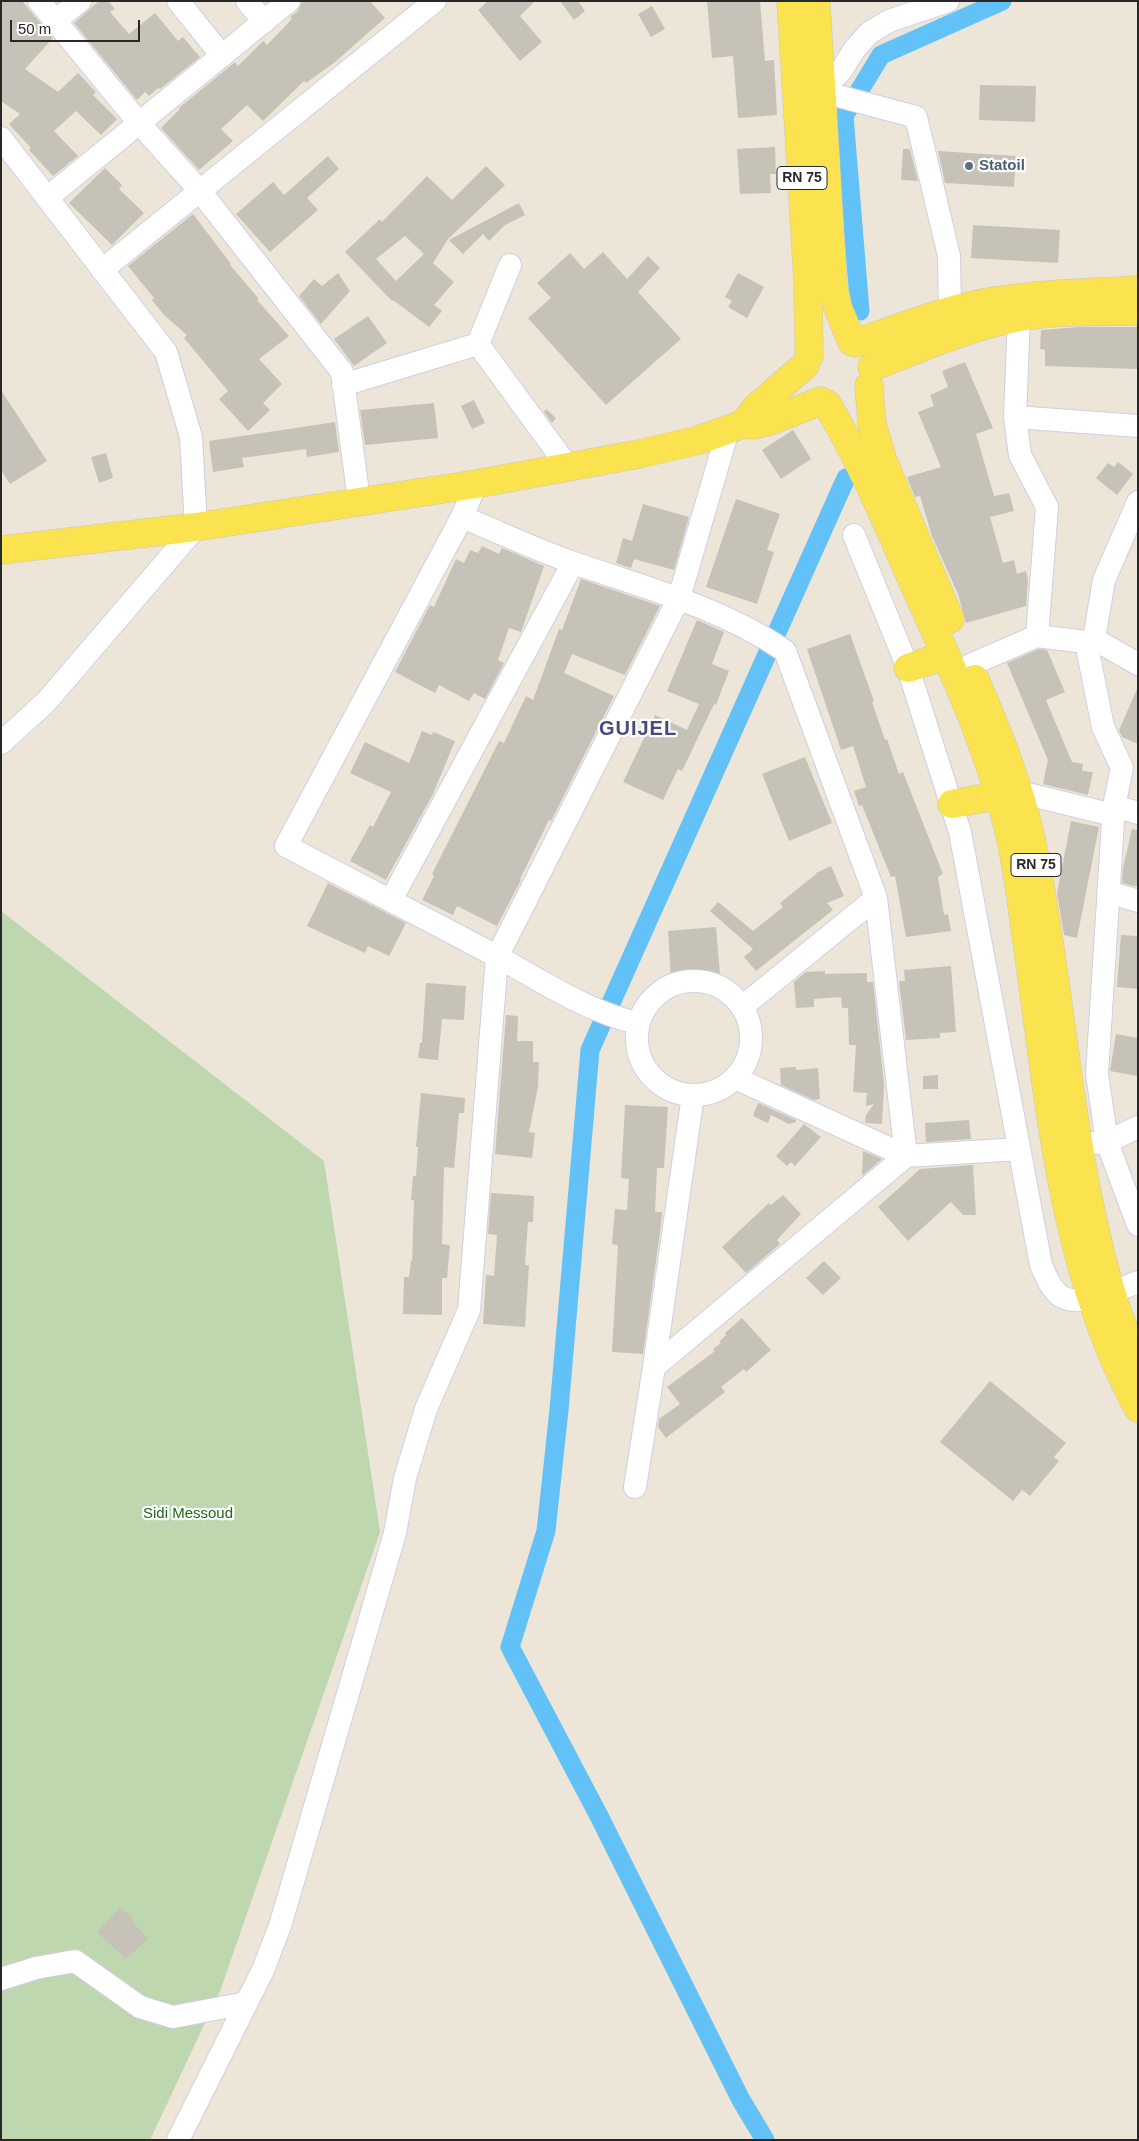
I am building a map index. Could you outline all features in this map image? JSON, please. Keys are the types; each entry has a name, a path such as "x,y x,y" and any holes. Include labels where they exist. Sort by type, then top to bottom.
{"main road":[{"name":"RN 75","path":"792,1 808,283 807,360"},
{"name":"RN 75","path":"816,1 827,94 833,285 838,308 854,342"},
{"path":"870,376 953,323 1024,297 1138,290"},
{"path":"735,427 807,360 815,348 823,342 833,339 854,342 953,323 1044,313 1138,310"},
{"path":"1,550 196,527 359,500 476,484 670,447 735,427 770,421 824,402 847,405 856,401 864,394 870,376 866,353 854,342"},
{"path":"807,360 805,376 807,385 824,402"},
{"name":"RN 75","path":"870,376 872,424 883,461 958,660"},
{"name":"RN 75","path":"824,402 864,472 958,660 1002,743 1017,870 1056,1149 1076,1245 1100,1296 1138,1363"},
{"path":"908,668 958,660"},
{"name":"RN 75","path":"1009,794 1036,866 1078,1145 1095,1231 1100,1296 1113,1358 1138,1408"},
{"path":"952,804 1009,794"}],"street":[{"path":"39,1 140,123 200,191 342,372 359,500"},
{"path":"55,21 80,1"},
{"path":"178,1 222,56"},
{"path":"247,1 264,22"},
{"path":"47,198 289,1"},
{"path":"102,270 435,1"},
{"path":"948,1 889,21 869,33 854,50 827,94 878,105 916,117 949,256 953,323"},
{"path":"1,138 166,352 191,437 196,527 46,702 1,743"},
{"path":"478,344 510,265"},
{"path":"1018,317 1015,416 1020,455 1047,508 1037,636"},
{"path":"343,385 478,344"},
{"path":"478,344 568,467"},
{"path":"1015,416 1138,426"},
{"path":"178,2140 263,1970 280,1926 395,1533 405,1478 426,1409 469,1310 497,957 679,598 735,427"},
{"path":"476,484 462,517 286,846 391,900 581,1003 615,1018 637,1023"},
{"path":"1137,505 1104,580 1090,641 1103,727 1122,768 1113,810 1097,1074 1107,1142 1138,1225"},
{"path":"462,517 573,563 679,598 755,633 785,651 876,898 906,1156"},
{"path":"854,536 908,668 952,804 967,867 1038,1255 1045,1274 1054,1291 1074,1300 1100,1296 1138,1282"},
{"path":"391,900 573,563"},
{"path":"958,660 1037,636 1090,641 1138,664"},
{"path":"1009,794 1138,813"},
{"path":"1108,892 1138,901"},
{"path":"742,1007 876,898"},
{"path":"684,981 703,981 721,987 737,998 742,1007 747,1015 752,1033 750,1052 742,1070 729,1084 712,1092 693,1095 675,1092 659,1082 646,1069 638,1052 637,1023 651,1000 666,988 684,981"},
{"path":"735,1078 906,1156 1019,1149"},
{"path":"635,1487 693,1095"},
{"path":"1078,1145 1107,1142 1138,1127"},
{"path":"654,1367 906,1156"},
{"path":"1,1979 36,1968 75,1961 140,2007 173,2017 246,2003"}],"green space":[{"name":"Sidi Messoud","path":"1,911 324,1161 380,1532 220,1991 150,2140 1,2140"}],"building":[{"path":"1,1 22,1 53,38 25,69 58,92 78,73 96,92 93,95 117,119 101,135 76,111 54,131 78,156 53,176 29,150 31,148 9,124 20,114 1,101"},
{"path":"99,1 108,1 115,9 110,12 129,34 155,13 178,41 183,37 200,57 160,89 158,88 149,96 145,92 137,100 74,23"},
{"path":"302,1 370,1 385,18 335,62 306,83 304,81 263,121 247,105 221,129 233,141 199,170 161,128 179,108 235,62 238,66 263,41 267,45 292,19 290,17 298,11"},
{"path":"488,1 535,1 520,16 542,42 520,61 478,10"},
{"path":"560,1 578,1 585,11 574,20"},
{"path":"707,1 760,1 765,61 774,60 777,115 738,118 733,56 712,58"},
{"path":"652,6 665,29 651,37 638,14"},
{"path":"980,85 1036,86 1035,122 979,120"},
{"path":"775,147 776,174 770,174 771,193 740,194 737,149"},
{"path":"903,149 910,149 918,181 901,180"},
{"path":"938,151 1016,156 1014,187 945,183"},
{"path":"328,156 339,169 307,198 318,210 270,252 236,214 273,182 284,195"},
{"path":"486,166 505,185 448,239 433,263 454,282 434,305 442,311 429,327 392,301 345,252 380,219 382,222 427,176 452,200","holes":["405,236 424,254 396,281 376,259"]},
{"path":"105,168 122,185 119,189 144,213 112,245 69,203"},
{"path":"519,203 525,215 505,225 489,241 483,234 463,254 449,240"},
{"path":"193,214 230,265 259,299 257,300 289,336 259,359 282,384 263,403 270,410 248,431 219,399 228,391 184,338 187,335 164,315 152,300 154,298 128,266"},
{"path":"973,225 1060,230 1058,263 971,258"},
{"path":"603,252 627,279 648,256 660,268 638,292 681,339 606,405 528,318 551,298 537,283 570,253 584,269"},
{"path":"338,273 350,291 321,324 299,296 314,279 322,286"},
{"path":"738,273 764,287 747,318 728,307 732,301 725,297"},
{"path":"368,316 387,343 354,366 334,339"},
{"path":"1079,327 1138,327 1138,369 1045,366 1045,350 1040,349 1041,330"},
{"path":"965,362 993,428 976,434 994,496 1009,493 1014,511 990,517 1003,563 1014,560 1017,574 1026,571 1028,579 1026,606 966,623 958,594 932,536 920,496 915,497 907,477 941,467 918,412 934,406 930,395 948,387 942,371"},
{"path":"1,390 47,461 10,484 1,470"},
{"path":"474,400 485,423 472,429 461,406"},
{"path":"434,403 438,438 365,445 360,410"},
{"path":"546,409 556,418 552,423 544,412"},
{"path":"335,422 339,452 307,457 306,449 242,458 244,467 213,472 209,441"},
{"path":"793,430 811,459 781,479 762,450"},
{"path":"106,453 113,478 99,483 91,457"},
{"path":"1118,462 1133,474 1117,495 1096,478 1108,463 1114,467"},
{"path":"736,499 780,514 767,550 774,552 757,604 706,587"},
{"path":"643,504 689,517 674,570 634,559 631,568 616,563 623,538 632,541"},
{"path":"482,546 499,554 502,548 544,566 521,632 509,628 498,660 504,663 485,699 474,693 469,701 439,685 435,693 395,672 430,605 434,607 456,559 464,563 470,550 478,553"},
{"path":"581,579 660,606 625,675 572,654 564,673 614,696 551,821 549,820 497,926 457,906 453,915 422,900 434,876 432,874 499,741 504,743 526,696 533,700 559,629 562,630"},
{"path":"697,620 724,632 712,664 729,671 716,705 714,704 682,771 678,769 663,800 623,782 655,715 687,730 699,704 667,691"},
{"path":"850,634 874,701 872,702 885,740 887,739 899,774 903,772 943,874 938,877 944,915 948,914 951,931 906,937 895,876 891,877 862,805 859,806 854,791 866,787 853,746 841,750 807,649"},
{"path":"1039,649 1047,650 1065,692 1046,700 1072,762 1083,764 1082,771 1093,772 1088,795 1043,784 1048,760 1007,663"},
{"path":"1138,687 1138,744 1122,737 1119,730"},
{"path":"422,731 432,735 433,732 455,741 433,794 386,880 350,861 370,825 373,827 391,792 350,773 365,742 409,763"},
{"path":"805,757 832,823 789,841 762,774"},
{"path":"1071,821 1099,827 1077,938 1064,935 1057,893"},
{"path":"1132,829 1138,830 1138,887 1122,883 1123,868"},
{"path":"831,866 844,896 827,903 833,910 756,971 744,957 753,949 710,911 718,902 753,931 783,907 780,903 816,873"},
{"path":"328,883 406,923 389,956 368,946 365,953 307,926"},
{"path":"716,927 720,975 671,978 668,931"},
{"path":"1121,935 1138,936 1138,989 1117,987"},
{"path":"951,966 956,1032 940,1033 940,1038 906,1040 899,981 905,981 904,970"},
{"path":"825,971 825,974 867,973 867,982 873,982 884,1084 882,1124 865,1123 866,1115 874,1104 866,1106 867,1093 853,1092 856,1045 849,1045 848,1008 842,1008 841,997 814,999 814,1007 796,1008 794,982 806,972"},
{"path":"426,983 466,986 464,1020 442,1019 438,1060 418,1058 420,1043 422,1043"},
{"path":"506,1015 518,1016 517,1041 533,1041 533,1062 539,1062 538,1087 529,1132 535,1133 532,1158 495,1154"},
{"path":"1116,1034 1138,1038 1138,1076 1110,1071"},
{"path":"796,1067 796,1070 818,1068 820,1099 814,1100 781,1085 780,1068"},
{"path":"938,1075 938,1089 923,1089 923,1076"},
{"path":"421,1093 465,1098 464,1113 459,1113 454,1168 444,1167 442,1244 450,1245 447,1278 442,1278 442,1315 403,1314 404,1277 409,1277 412,1261 414,1200 411,1200 413,1176 416,1176 418,1147 416,1147"},
{"path":"758,1103 796,1120 796,1122 789,1124 771,1115 768,1123 753,1116"},
{"path":"625,1105 668,1107 664,1168 657,1168 655,1212 662,1212 661,1225 643,1354 612,1352 618,1245 612,1244 615,1209 627,1210 629,1179 621,1178"},
{"path":"969,1120 971,1139 926,1142 925,1123"},
{"path":"804,1124 821,1137 795,1166 791,1162 787,1166 776,1156"},
{"path":"863,1151 882,1159 862,1176"},
{"path":"973,1165 976,1215 963,1215 951,1202 908,1241 878,1207 920,1169"},
{"path":"491,1193 534,1196 533,1222 528,1222 525,1265 529,1265 525,1327 483,1324 486,1275 494,1276 497,1235 488,1234"},
{"path":"783,1195 801,1214 777,1240 780,1244 746,1273 722,1247 769,1203 771,1205"},
{"path":"824,1261 841,1278 823,1295 806,1278"},
{"path":"742,1318 771,1350 746,1372 744,1369 721,1387 725,1392 666,1438 658,1427 659,1419 680,1404 667,1387 715,1351 713,1349 721,1343 719,1342 726,1335 725,1333"},
{"path":"990,1381 1066,1443 1054,1457 1059,1461 1030,1496 1022,1490 1013,1501 940,1442"},
{"path":"120,1907 133,1918 131,1920 148,1939 126,1959 97,1932"}],"waterway":[{"path":"860,311 844,116 881,55 1002,1"},
{"path":"765,2140 741,2100 599,1816 510,1647 546,1531 559,1410 590,1050 846,478"}],"place":[{"name":"Statoil","path":"969,166"}],"district":[{"name":"GUIJEL","path":"638,729"}]}
